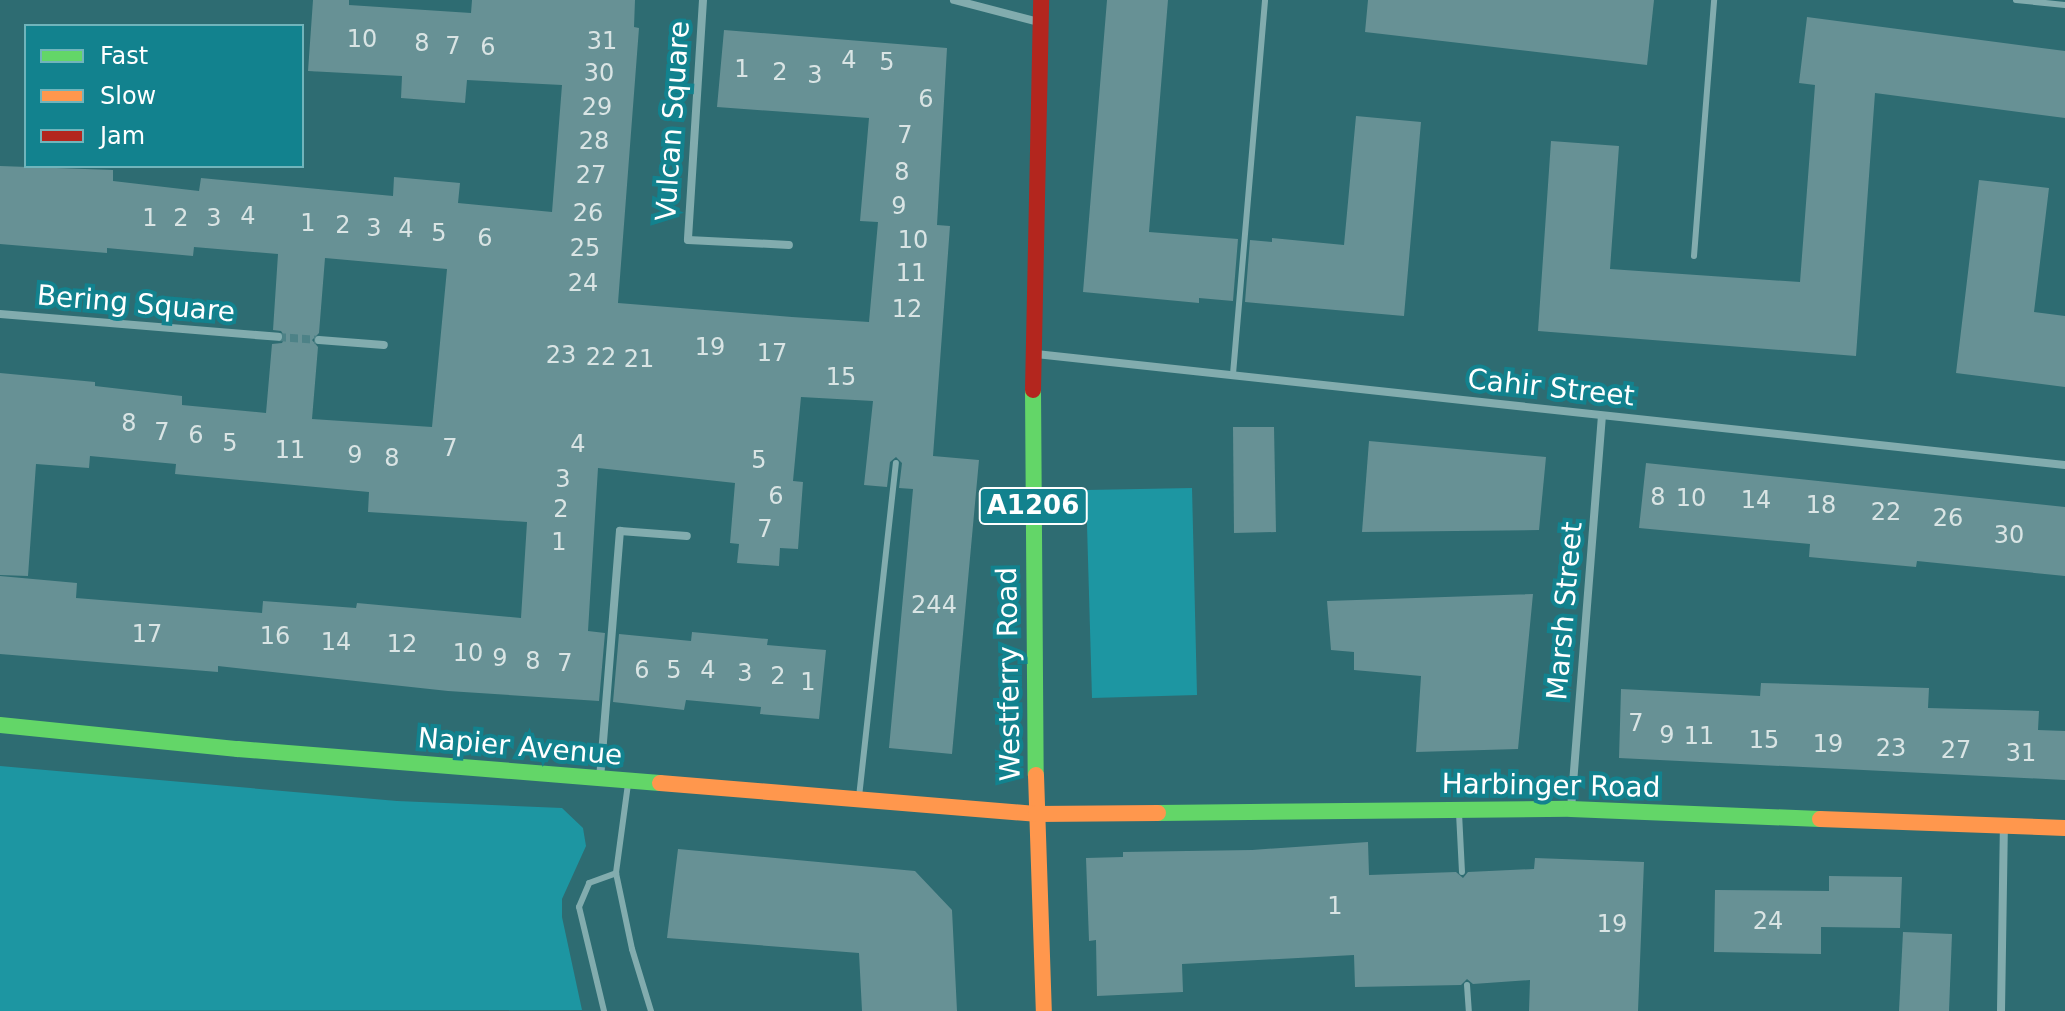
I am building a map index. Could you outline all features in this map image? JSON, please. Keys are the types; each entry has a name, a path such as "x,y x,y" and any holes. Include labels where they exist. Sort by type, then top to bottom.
{"street":[{"name":"Vulcan Square","path":"703,0 688,240 789,245"},
{"path":"954,0 1040,22"},
{"name":"Westferry Road","path":"1041,0 1032,354 1036,814 1044,1011"},
{"name":"Bering Square","path":"0,314 273,337"},
{"path":"319,340 384,345"},
{"name":"Cahir Street","path":"1032,354 2065,465"},
{"name":"Marsh Street","path":"1571,809 1602,416"},
{"path":"600,780 620,531 687,536"},
{"name":"Napier Avenue","path":"0,725 600,780 1036,814"},
{"name":"Harbinger Road","path":"1036,814 1571,809 2065,828"},
{"path":"2001,1011 2004,827"}],"lane":[{"path":"1233,374 1265,0"},
{"path":"1694,256 1714,0"},
{"path":"2016,0 2065,5"},
{"path":"858,800 896,463"},
{"path":"628,782 616,873 632,949 651,1011"},
{"path":"1459,810 1462,872"},
{"path":"604,1011 579,907 589,883 616,873"},
{"path":"1467,985 1469,1011"}],"shaded area":[{"path":"1192,488 1197,695 1092,698 1086,490"},
{"path":"0,766 397,801 562,808 583,828 586,846 562,899 562,917 582,1010 0,1011"}],"building":[{"path":"313,0 349,0 349,5 471,13 472,0 635,0 634,27 639,28 618,303 869,322 878,222 860,221 869,118 717,107 724,30 947,48 937,225 950,226 933,456 979,460 952,754 889,748 913,489 899,488 902,463 896,457 890,462 887,487 864,485 873,401 801,397 793,481 803,482 798,549 780,548 779,566 737,563 739,544 730,543 735,483 598,468 588,631 605,633 599,701 448,691 218,666 218,672 0,654 0,576 77,583 76,598 262,613 263,601 356,608 357,603 521,618 527,522 368,512 369,492 175,474 176,464 90,456 89,468 36,464 28,576 0,575 0,373 95,382 95,386 182,396 182,405 266,413 272,344 282,343 285,337 281,331 273,330 278,254 194,247 193,256 107,248 107,253 0,244 0,166 113,170 113,181 199,191 201,178 393,196 394,177 460,183 458,203 552,212 562,85 467,80 465,103 401,98 402,76 308,71","holes":["325,258 447,269 432,427 312,419 318,347 312,340 319,333"]},
{"path":"1107,0 1168,0 1149,232 1238,239 1233,301 1199,298 1199,303 1083,292"},
{"path":"1368,0 1654,0 1647,65 1365,32"},
{"path":"1807,17 2065,51 2065,118 1875,93 1856,356 1538,331 1551,141 1619,146 1610,269 1800,282 1815,85 1799,83"},
{"path":"1356,116 1421,122 1404,316 1245,302 1250,240 1272,242 1272,238 1344,245"},
{"path":"1979,180 2049,188 2034,312 2065,316 2065,387 1956,373"},
{"path":"1233,427 1274,427 1276,532 1234,533"},
{"path":"1369,441 1546,457 1539,530 1362,532"},
{"path":"1646,463 2065,507 2065,576 1917,561 1916,567 1809,557 1810,544 1639,528"},
{"path":"1533,594 1518,749 1416,752 1421,676 1354,670 1354,652 1331,650 1327,601"},
{"path":"692,632 768,639 767,645 826,650 819,719 760,714 761,707 686,700 684,710 613,702 619,634 691,641"},
{"path":"1761,683 1929,688 1928,708 2039,711 2038,730 2065,731 2065,780 1619,758 1621,689 1760,696"},
{"path":"1368,842 1369,875 1456,872 1463,878 1468,872 1534,869 1535,858 1644,862 1638,1011 1529,1011 1530,980 1473,984 1467,979 1461,985 1355,987 1354,955 1182,964 1183,992 1097,996 1096,940 1089,941 1086,858 1123,857 1123,852 1252,850"},
{"path":"678,849 915,871 952,910 957,1011 862,1011 859,953 667,938"},
{"path":"1829,876 1902,877 1900,928 1821,927 1821,954 1714,952 1715,890 1829,891"},
{"path":"1903,932 1952,934 1949,1011 1899,1011"}],"tunnel":[{"path":"278,337 319,340"}],"traffic: fast":[{"path":"1033,390 1036,775"},
{"path":"0,725 238,749 660,783"},
{"path":"1158,813 1571,809 1820,819"}],"traffic: slow":[{"path":"1036,775 1044,1011"},
{"path":"660,783 1036,814 1158,813"},
{"path":"1820,819 2065,828"}],"traffic: jam":[{"path":"1033,390 1041,0"}]}
